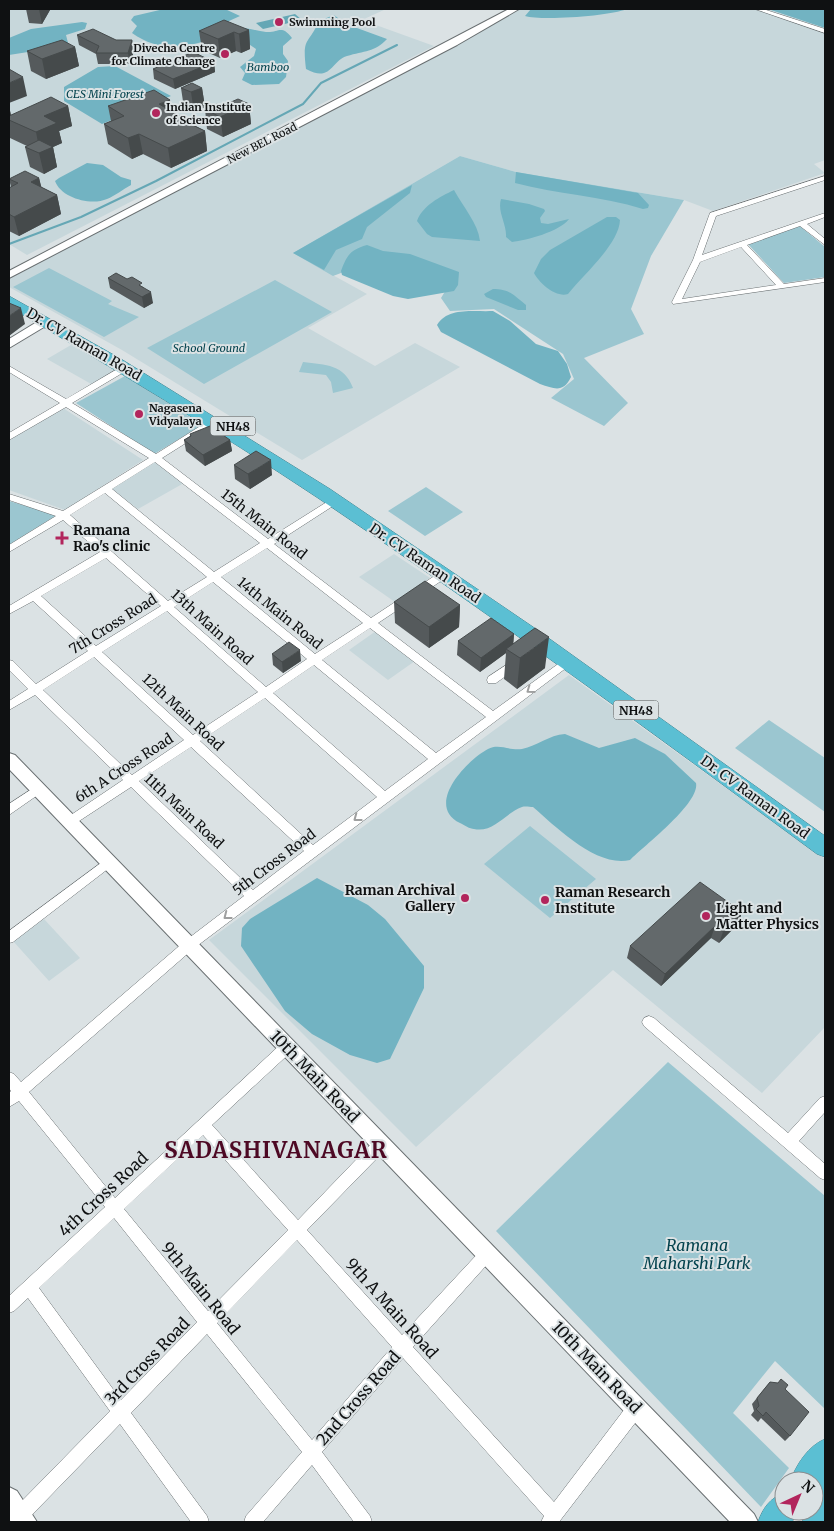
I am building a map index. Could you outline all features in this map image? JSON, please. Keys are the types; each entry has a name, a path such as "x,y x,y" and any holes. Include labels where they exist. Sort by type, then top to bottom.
{"highway":[{"name":"Dr. CV Raman Road","path":"9,293 180,393 307,474 571,651 825,833"},
{"name":"Dr. CV Raman Road","path":"9,301 42,323 126,367 213,422 443,575 570,662 825,848"},
{"path":"812,1471 825,1454"}],"main road":[{"name":"New BEL Road","path":"9,268 307,116 510,9"},
{"name":"New BEL Road","path":"9,275 336,106 515,9"},
{"path":"9,344 42,323"},
{"name":"10th Main Road","path":"9,759 746,1522"}],"street":[{"path":"758,9 825,31"},
{"path":"825,178 713,215 697,260 676,302 825,280"},
{"path":"697,260 825,215"},
{"path":"801,223 825,243"},
{"path":"813,233 825,231"},
{"path":"742,244 782,286"},
{"path":"9,437 126,367"},
{"name":"15th Main Road","path":"9,368 67,401 156,458 493,717"},
{"path":"9,549 213,422"},
{"name":"14th Main Road","path":"106,489 436,759"},
{"name":"13th Main Road","path":"9,497 64,515 385,798"},
{"name":"7th Cross Road","path":"9,706 333,502"},
{"path":"9,610 107,553"},
{"name":"6th A Cross Road","path":"69,822 372,624 443,575"},
{"name":"12th Main Road","path":"34,595 313,852"},
{"path":"492,680 543,643"},
{"name":"5th Cross Road","path":"14,1096 189,945 436,759 570,662"},
{"name":"11th Main Road","path":"9,664 252,896"},
{"path":"9,810 38,790"},
{"path":"9,938 109,862"},
{"path":"648,1022 825,1173"},
{"name":"4th Cross Road","path":"9,1306 287,1047"},
{"name":"9th Main Road","path":"9,1078 14,1096 114,1208 312,1452 364,1522"},
{"path":"789,1142 825,1102"},
{"name":"9th A Main Road","path":"203,1125 403,1346 551,1519"},
{"name":"3rd Cross Road","path":"18,1512 121,1412 381,1144"},
{"name":"2nd Cross Road","path":"252,1522 403,1346 487,1254"},
{"path":"28,1287 201,1522"},
{"path":"551,1519 636,1408"}],"shaded area":[{"name":"Indian Institute of Science","path":"9,9 386,9 362,20 434,46 27,255 9,244"},
{"path":"520,9 825,9 825,160 814,164 825,173 713,211 684,200 516,172 460,156 293,253 367,294 308,328 375,366 415,343 460,367 302,460 122,350 9,287 9,278 458,44"},
{"name":"Swimming Pool","path":"295,14 302,20 263,29 256,23"},
{"path":"71,345 118,371 93,385 47,359"},
{"path":"63,408 143,460 65,510 9,490 9,440"},
{"name":"Nagasena Vidyalaya","path":"155,462 184,483 138,509 110,488"},
{"path":"394,554 430,578 395,602 359,577"},
{"path":"376,631 415,661 388,680 349,650"},
{"name":"Raman Research Institute","path":"569,675 825,859 825,1027 762,1093 613,970 416,1147 209,940"},
{"path":"44,919 80,958 49,981 13,941"}],"green space":[{"path":"164,9 225,9 240,16 229,21 224,34 178,47 155,44 132,33 137,26 131,20 134,16"},
{"path":"531,9 627,9 606,14 576,17 546,18 525,16"},
{"path":"768,9 825,9 825,28"},
{"path":"334,15 346,24 387,39 374,49 347,56 326,72 321,74 314,73 306,69 305,46 319,21"},
{"path":"82,22 87,23 85,29 66,35 68,43 66,46 9,55 9,38 31,29"},
{"name":"Bamboo","path":"244,28 266,32 282,30 292,38 283,46 283,54 288,61 286,77 279,84 252,85 242,80 245,73 240,67 254,56 256,49 234,34"},
{"name":"CES Mini Forest","path":"115,66 171,96 102,124 64,101 64,87 98,67"},
{"path":"460,156 516,172 684,200 651,256 631,309 644,334 584,358 628,403 604,426 551,398 574,379 563,354 494,309 450,311 441,298 455,275 392,254 333,276 293,253"},
{"path":"87,163 103,165 121,177 131,180 131,185 110,198 93,202 70,196 58,187 55,181"},
{"path":"516,172 638,193 649,205 648,208 643,209 515,183"},
{"path":"412,185 410,193 367,227 362,239 336,250 324,270 293,253"},
{"path":"454,190 473,221 480,241 432,237 427,234 417,221 423,210"},
{"path":"501,199 544,209 545,211 540,218 541,223 548,224 569,219 551,231 512,242 506,237 500,209"},
{"path":"607,217 616,217 620,220 614,239 568,294 558,294 544,285 534,273 541,259 550,250"},
{"path":"800,226 825,247 825,277 784,283 748,244"},
{"path":"367,245 383,251 410,254 459,272 458,285 454,291 408,299 393,296 342,275 341,271 350,254"},
{"path":"49,268 112,301 108,304 139,317 104,337 13,287"},
{"name":"School Ground","path":"275,280 332,312 204,384 147,348"},
{"path":"493,289 511,293 526,305 526,310 518,310 486,297 484,294"},
{"path":"493,311 510,321 536,344 558,351 567,364 571,377 565,386 554,388 540,384 441,332 437,325 442,319 454,313"},
{"path":"303,362 327,365 339,370 345,374 353,388 333,393 331,382 326,375 299,372"},
{"name":"Nagasena Vidyalaya","path":"125,376 203,425 154,454 76,403"},
{"path":"426,487 463,512 425,536 388,511"},
{"path":"9,501 57,515 9,545"},
{"path":"769,720 825,758 825,812 735,748"},
{"path":"565,734 599,748 635,738 665,754 696,783 695,791 681,812 630,860 617,861 591,852 565,835 533,807 522,807 488,828 481,829 469,828 450,815 446,805 453,783 460,773 479,755 492,747 522,749 554,736"},
{"path":"530,826 596,879 550,918 484,864"},
{"path":"317,878 368,905 385,919 424,966 424,988 390,1059 377,1063 350,1055 312,1034 285,1011 241,946 242,928 250,919"},
{"name":"Ramana Maharshi Park","path":"668,1062 825,1196 825,1409 775,1361 733,1413 789,1468 787,1471 774,1471 774,1489 761,1507 496,1231"}],"building":[{"path":"224,20 249,30 239,34 234,32 218,39 199,31"},
{"path":"93,29 116,40 132,40 128,53 96,53 99,46 77,35"},
{"path":"62,40 75,47 42,59 27,51"},
{"path":"193,52 214,62 173,79 153,69"},
{"path":"9,69 23,77 9,83"},
{"path":"192,83 202,88 191,92 181,88"},
{"path":"154,90 170,100 159,104 183,118 180,119 205,131 168,148 139,134 128,138 104,124 124,116 108,106"},
{"path":"51,97 68,106 44,116 57,123 36,132 9,120 9,116"},
{"path":"238,99 249,104 220,117 205,109 217,104 222,106"},
{"path":"39,140 53,147 39,153 25,147"},
{"path":"25,171 39,178 31,182 57,195 14,217 9,214 9,188 18,183 9,179"},
{"path":"116,273 127,279 132,277 142,283 139,285 151,292 142,297 108,278"},
{"path":"9,303 21,308 9,316"},
{"path":"210,426 230,440 203,455 184,440 191,436 190,434"},
{"path":"256,451 271,460 248,474 234,465"},
{"path":"425,581 460,605 429,627 394,602"},
{"path":"491,618 514,634 481,658 458,641"},
{"path":"535,628 549,637 520,658 506,649"},
{"path":"289,642 300,650 282,662 272,654"},
{"path":"700,882 742,912 723,932 715,926 665,974 630,946"},
{"path":"781,1379 788,1385 785,1389 809,1412 790,1436 766,1412 763,1416 756,1409 759,1406 757,1398 770,1382 778,1383"}],"waterway":[{"path":"9,244 81,217 156,181 303,104 321,83 397,45"}],"place":[{"name":"Swimming Pool","path":"279,22"},
{"name":"Divecha Centre for Climate Change","path":"225,54"},
{"name":"Indian Institute of Science","path":"156,113"},
{"name":"Nagasena Vidyalaya","path":"139,414"},
{"name":"Ramana Rao's clinic","path":"62,538"},
{"name":"Raman Archival Gallery","path":"465,898"},
{"name":"Raman Research Institute","path":"545,900"},
{"name":"Light and Matter Physics","path":"706,916"}],"district":[{"name":"SADASHIVANAGAR","path":"276,1150"}]}
